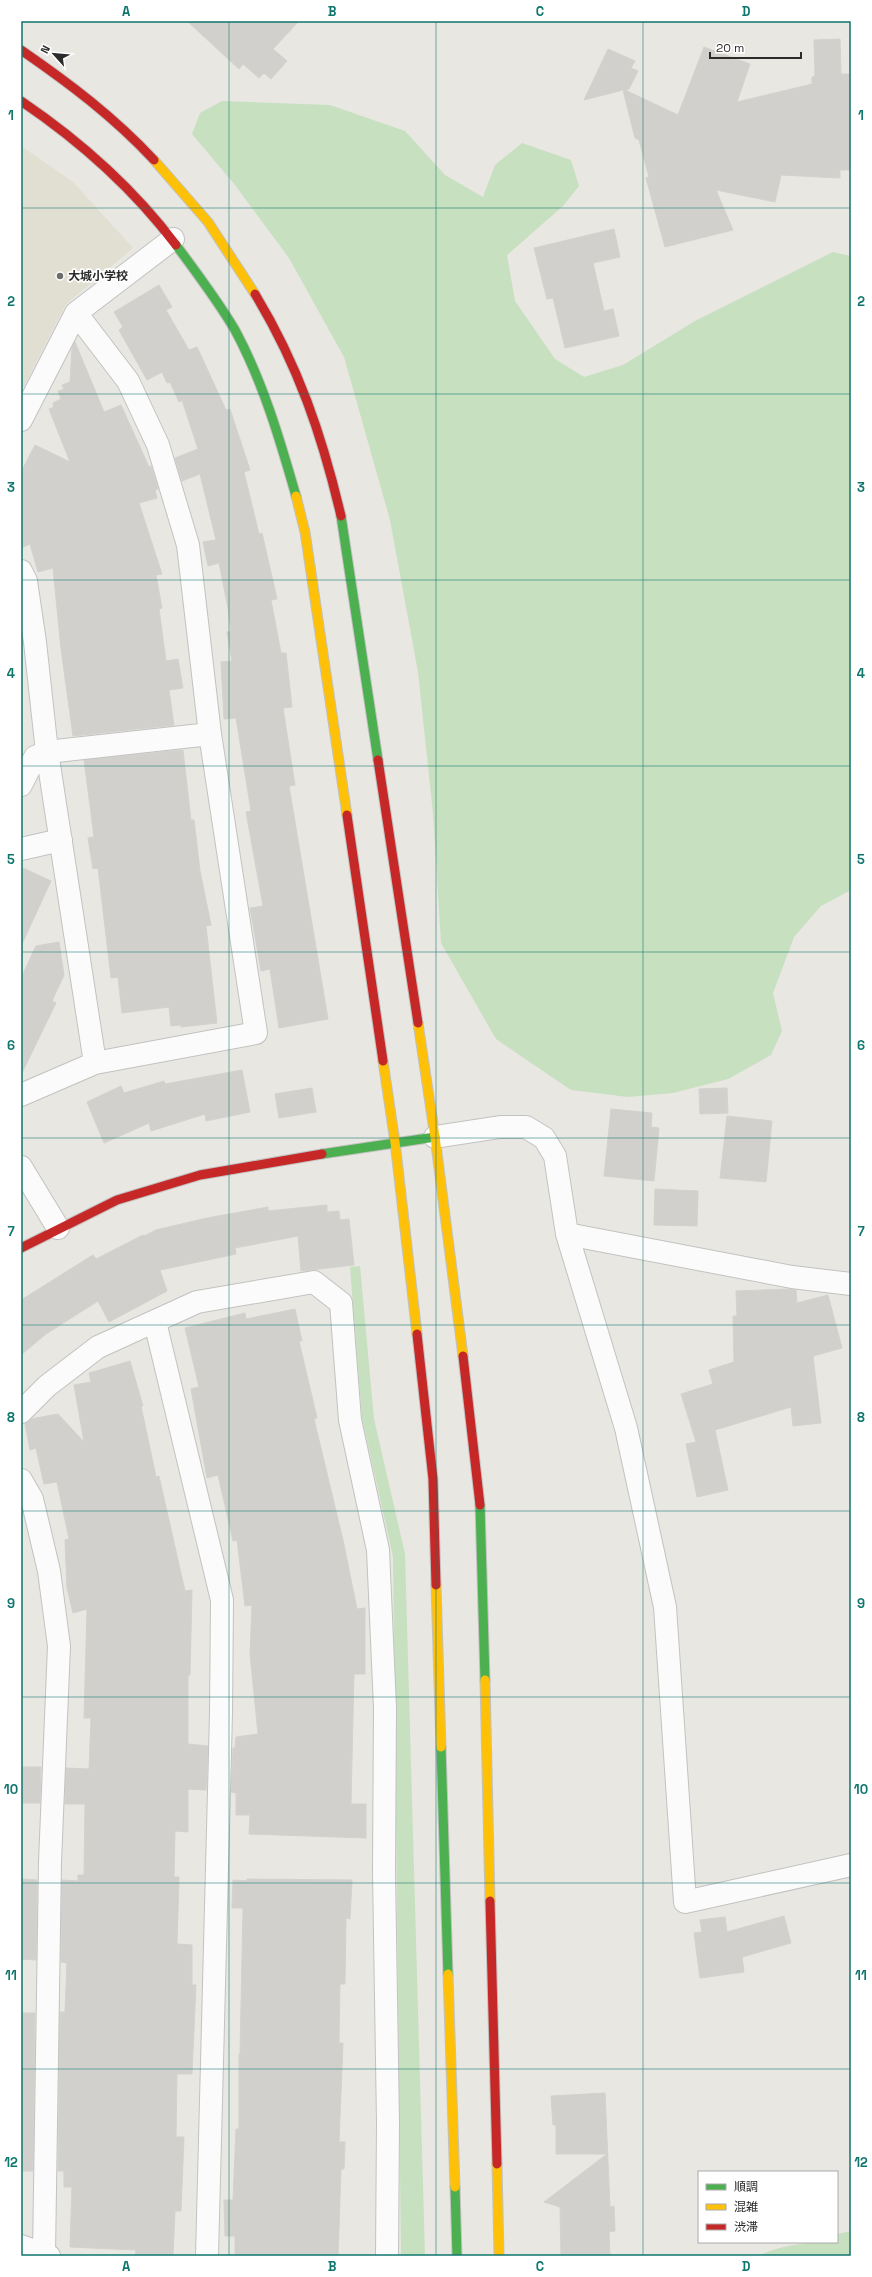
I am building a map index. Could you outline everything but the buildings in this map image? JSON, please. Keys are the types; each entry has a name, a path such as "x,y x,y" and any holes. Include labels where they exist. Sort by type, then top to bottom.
{"street":[{"path":"21,50 88,99 117,123 148,152 195,204 231,251 266,310 310,404 329,465 344,525 434,1137 480,1496 499,2256"},
{"path":"21,102 43,116 98,158 119,177 173,239 238,337 275,427 289,470 305,532 395,1142 433,1480 457,2256"},
{"path":"21,420 76,313 173,239"},
{"path":"21,1095 95,1063 256,1033 210,734 188,546 158,444 128,381 76,313"},
{"path":"21,571 26,581 35,642 47,752 95,1063"},
{"path":"21,785 35,757 47,752 210,734"},
{"path":"21,849 61,840"},
{"path":"21,1248 58,1228 118,1200 200,1175 395,1142 500,1127 526,1127 544,1138 555,1156 567,1234 626,1428 664,1607 685,1902 851,1865"},
{"path":"21,1167 58,1228"},
{"path":"567,1234 792,1277 851,1284"},
{"path":"21,1412 47,1386 98,1347 197,1302 314,1282 341,1303 350,1420 378,1558 385,1708 384,1872 388,2123 387,2256"},
{"path":"155,1322 222,1600 221,1713 207,2256"},
{"path":"21,1480 32,1500 49,1571 59,1646 50,1862 46,2255 21,2246"}],"shaded area":[{"name":"大城小学校","path":"21,146 73,182 133,248 66,304 21,392"}],"green space":[{"path":"222,101 330,105 405,131 445,175 483,197 495,165 522,143 571,160 579,186 563,206 507,255 515,301 555,359 584,377 623,365 695,321 833,252 851,256 851,890 821,906 794,937 773,993 782,1031 771,1055 728,1079 673,1093 628,1097 571,1090 496,1039 441,943 433,813 418,672 390,520 344,357 289,258 235,185 192,134 200,113"},
{"path":"360,1266 374,1419 405,1554 425,2256 401,2256 393,1557 362,1418 350,1267"},
{"path":"851,2231 851,2256 757,2256 796,2244 838,2243 838,2234"}],"traffic: fast":[{"path":"176,245 221,308 235,330 245,350 270,412 296,496"},
{"path":"341,516 378,760"},
{"path":"322,1154 435,1137"},
{"path":"480,1505 485,1680"},
{"path":"441,1747 448,1974"},
{"path":"455,2187 457,2256"}],"traffic: slow":[{"path":"154,160 208,222 255,294"},
{"path":"296,496 305,532 347,815"},
{"path":"418,1023 435,1137 463,1356"},
{"path":"383,1061 395,1142 417,1334"},
{"path":"436,1585 441,1747"},
{"path":"485,1680 490,1901"},
{"path":"448,1974 455,2187"},
{"path":"497,2164 499,2256"}],"traffic: jam":[{"path":"21,50 107,115 154,160"},
{"path":"21,101 85,149 124,185 176,245"},
{"path":"255,294 284,347 307,401 326,457 341,516"},
{"path":"378,760 418,1023"},
{"path":"347,815 383,1061"},
{"path":"21,1248 117,1200 200,1175 322,1154"},
{"path":"417,1334 433,1479 436,1585"},
{"path":"463,1356 480,1505"},
{"path":"490,1901 497,2164"}],"place":[{"name":"大城小学校","path":"60,276"}]}
